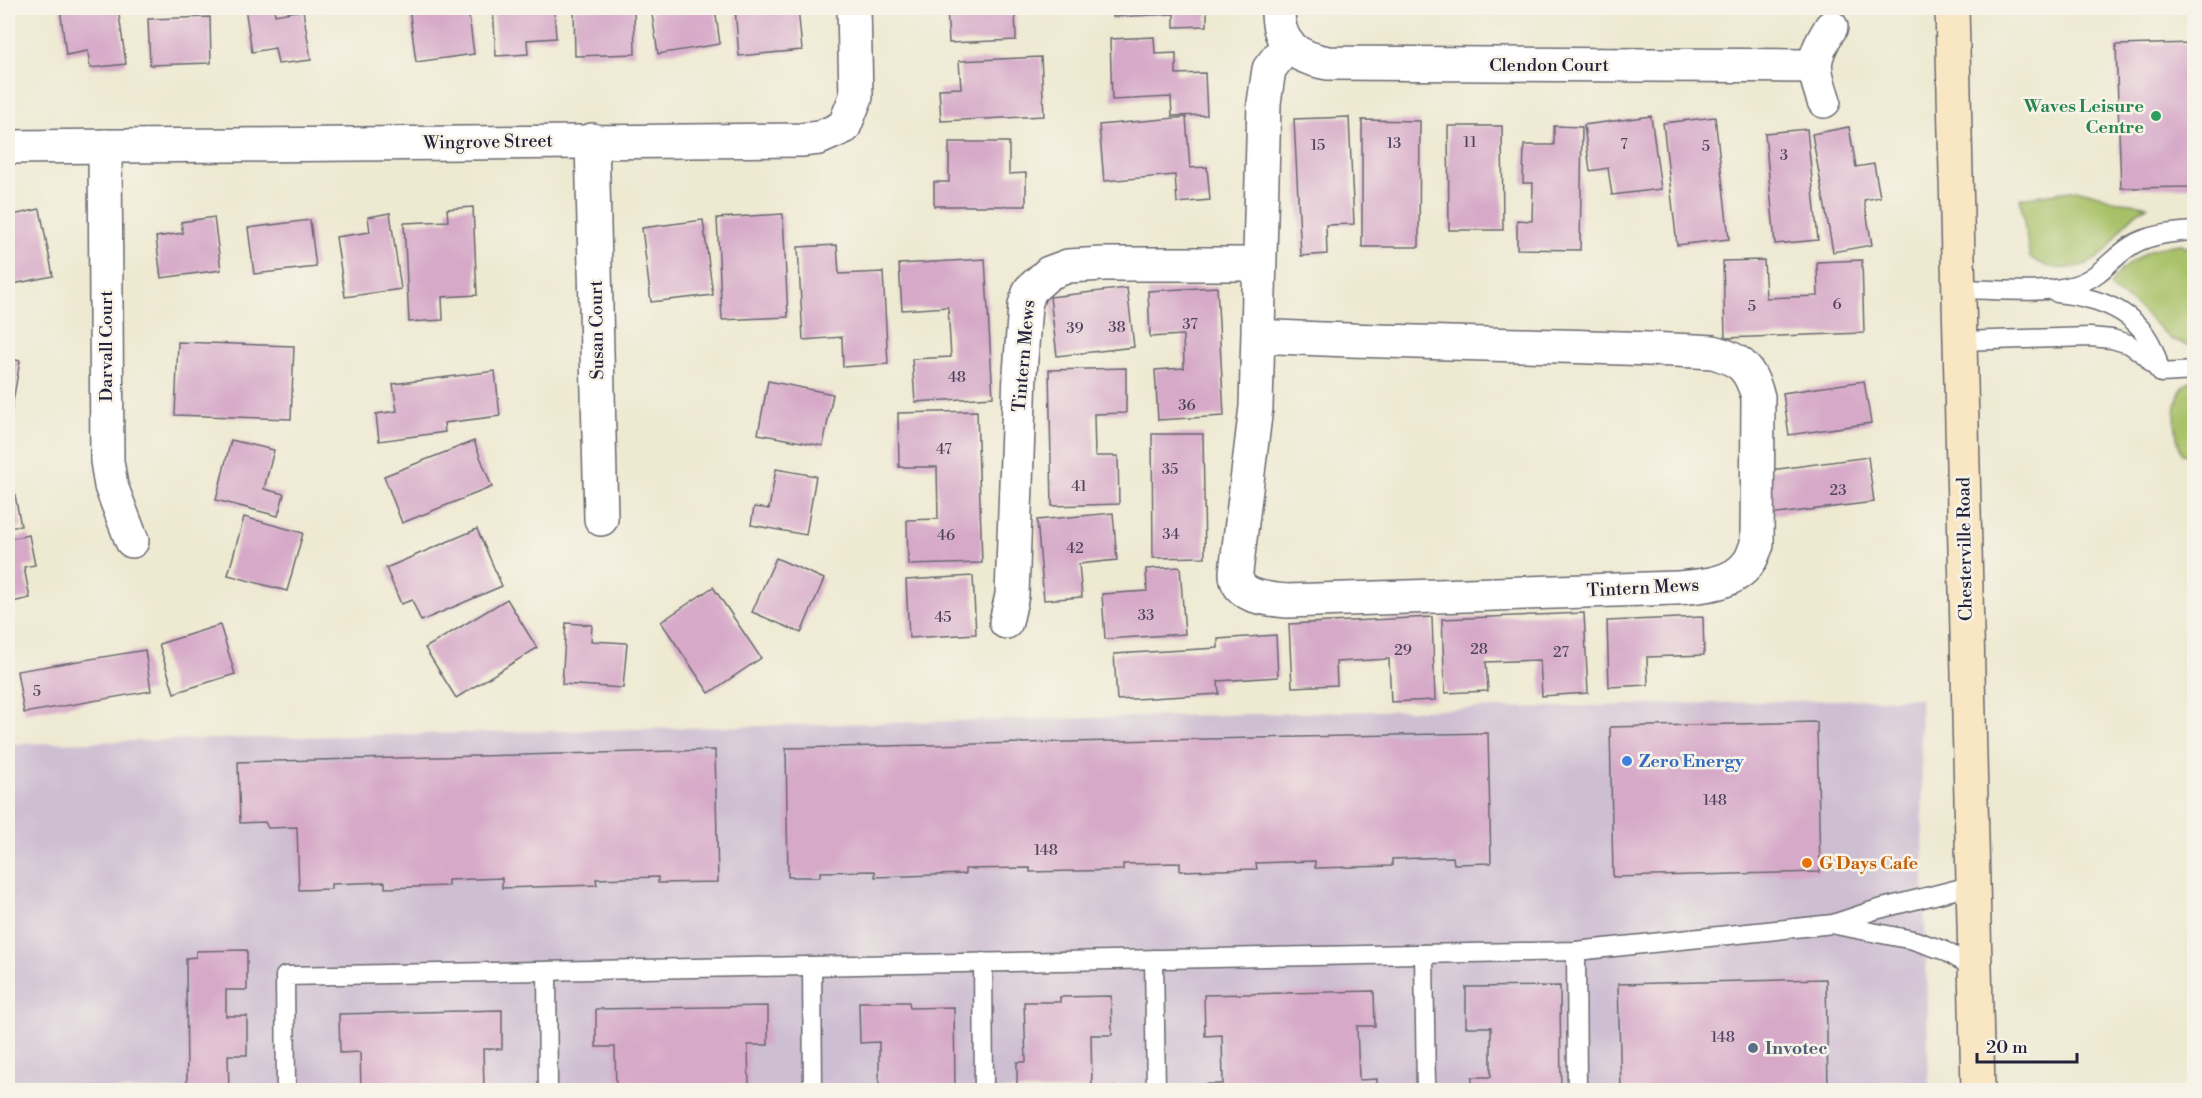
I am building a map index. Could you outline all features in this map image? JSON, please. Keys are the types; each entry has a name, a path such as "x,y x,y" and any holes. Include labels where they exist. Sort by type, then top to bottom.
{"main road":[{"name":"Chesterville Road","path":"1952,8 1978,1090"}],"street":[{"name":"Wingrove Street","path":"8,147 592,140 801,140 819,138 844,127 852,113 856,97 854,8"},
{"path":"1278,8 1281,34 1287,46"},
{"path":"1824,101 1814,66 1815,58 1831,27"},
{"name":"Clendon Court","path":"1287,46 1310,60 1328,63 1814,66"},
{"name":"Tintern Mews","path":"1259,336 1435,344 1585,346 1713,352 1730,357 1743,365 1753,380 1758,397 1756,545 1750,561 1740,573 1724,580 1701,586 1676,588 1287,601 1262,598 1246,592 1239,585 1236,572 1256,407 1259,336 1258,264 1266,85 1269,69 1287,46"},
{"name":"Susan Court","path":"592,140 602,519"},
{"name":"Darvall Court","path":"105,146 107,461 111,486 132,541"},
{"name":"Tintern Mews","path":"1006,622 1012,595 1020,373 1025,306 1029,290 1049,273 1068,266 1258,264"}],"lane":[{"path":"2031,290 2082,283 2098,274 2134,243 2153,236 2194,231"},
{"path":"1958,289 2031,290 2078,295 2110,305 2135,321 2146,334 2156,350 2160,373"},
{"path":"1960,341 2090,337 2112,339 2129,344 2146,356 2160,373"},
{"path":"2160,373 2194,371"},
{"path":"286,1090 285,976 1576,951 1833,924 1875,910 1974,885"},
{"path":"1833,924 1913,940 1943,950 1976,969"},
{"path":"1576,951 1577,1090"},
{"path":"1424,954 1426,1090"},
{"path":"1154,959 1156,1090"},
{"path":"983,962 984,1090"},
{"path":"812,966 813,1090"},
{"path":"547,970 548,1090"}],"shaded area":[{"path":"1920,698 1929,1090 8,1090 8,744"}],"green space":[{"path":"2078,190 2147,206 2129,220 2102,255 2095,260 2071,268 2055,268 2030,258 2020,198"},
{"path":"2181,244 2194,250 2194,344 2188,345 2172,340 2134,304 2113,291 2110,286 2123,269 2144,254 2157,248"},
{"path":"2194,380 2194,455 2182,454 2175,424 2175,413 2180,393"}],"building":[{"path":"60,8 118,8 126,64 90,68 88,51 66,55"},
{"path":"245,8 274,8 275,15 303,10 311,60 278,64 275,48 252,52"},
{"path":"409,8 468,8 474,54 416,62"},
{"path":"493,8 554,8 556,38 527,40 528,54 496,56"},
{"path":"574,8 634,8 635,54 575,56"},
{"path":"651,8 715,8 720,44 658,54"},
{"path":"735,8 798,8 802,50 739,56"},
{"path":"947,8 1015,8 1016,40 949,43"},
{"path":"1112,8 1207,8 1207,26 1174,27 1174,14 1113,17"},
{"path":"210,17 211,63 150,65 148,19"},
{"path":"1154,37 1155,54 1176,53 1176,74 1205,73 1207,115 1172,116 1171,97 1112,100 1110,39"},
{"name":"Waves Leisure Centre","path":"2194,43 2194,187 2121,188 2116,45"},
{"path":"1041,57 1044,116 941,121 939,89 961,88 959,61"},
{"path":"1651,116 1661,189 1612,195 1608,168 1590,171 1584,125"},
{"path":"1186,117 1190,168 1207,167 1210,200 1177,203 1175,175 1104,181 1099,125"},
{"path":"1349,117 1354,224 1326,225 1327,254 1301,256 1294,119"},
{"path":"1715,117 1729,239 1677,245 1663,123"},
{"path":"1362,120 1420,121 1419,247 1362,247"},
{"path":"1448,126 1502,126 1503,230 1449,230"},
{"path":"1554,126 1582,127 1580,250 1517,249 1517,220 1532,221 1533,183 1523,183 1524,145 1554,145"},
{"path":"1849,127 1856,167 1874,164 1880,197 1864,200 1872,245 1833,252 1812,134"},
{"path":"1807,129 1818,240 1775,244 1765,133"},
{"path":"949,142 1009,142 1009,174 1026,173 1026,206 934,206 934,182 949,182"},
{"path":"473,207 477,295 442,297 443,320 409,322 404,223 448,221 447,209"},
{"path":"40,209 53,276 8,285 8,216"},
{"path":"390,213 401,289 345,297 336,237 370,232 368,217"},
{"path":"783,214 788,317 722,320 717,218"},
{"path":"214,217 221,270 161,278 156,237 183,233 181,222"},
{"path":"310,220 316,267 254,274 248,228"},
{"path":"703,220 713,295 651,302 642,228"},
{"path":"837,245 839,274 883,272 888,364 843,367 842,337 803,340 798,247"},
{"path":"985,259 993,397 915,402 912,359 951,357 948,307 902,310 899,264"},
{"path":"1764,260 1766,298 1818,296 1817,262 1862,260 1864,333 1725,338 1723,261"},
{"path":"1217,287 1224,416 1158,420 1155,370 1184,368 1183,335 1150,337 1148,291"},
{"path":"1127,288 1134,347 1057,356 1050,297"},
{"path":"178,342 294,346 291,419 175,415"},
{"path":"8,358 20,361 10,419 8,419"},
{"path":"1126,368 1126,413 1094,414 1095,456 1118,456 1119,504 1052,506 1049,370"},
{"path":"495,371 500,416 444,423 445,432 379,441 376,414 397,411 393,384"},
{"path":"768,381 833,394 823,446 758,434"},
{"path":"1864,381 1871,423 1789,435 1783,393"},
{"path":"977,411 982,563 908,565 907,520 938,519 937,467 899,467 898,413"},
{"path":"1152,434 1203,434 1205,557 1153,558"},
{"path":"231,440 274,450 264,489 284,494 278,516 216,500"},
{"path":"474,441 492,487 402,523 384,476"},
{"path":"1868,457 1874,502 1769,515 1763,471"},
{"path":"8,464 21,526 8,528"},
{"path":"776,469 816,476 806,535 751,525 754,507 769,509"},
{"path":"1113,513 1117,560 1079,564 1082,597 1044,600 1037,520"},
{"path":"244,517 303,533 287,591 228,575"},
{"path":"477,529 502,586 421,621 412,600 401,604 386,568"},
{"path":"29,535 35,565 24,567 30,598 8,603 8,539"},
{"path":"776,558 824,579 801,633 752,612"},
{"path":"1180,567 1185,634 1105,639 1102,594 1147,591 1146,569"},
{"path":"973,576 976,634 909,638 906,580"},
{"path":"713,587 761,658 709,693 661,622"},
{"path":"507,599 537,648 456,698 425,648"},
{"path":"1584,613 1588,693 1542,696 1540,660 1486,662 1488,691 1445,693 1442,619"},
{"path":"1432,617 1435,700 1391,702 1389,659 1336,662 1337,685 1292,687 1289,624"},
{"path":"1703,617 1704,655 1647,657 1648,685 1609,687 1607,621"},
{"path":"566,623 592,625 591,641 627,643 623,688 562,684"},
{"path":"220,625 235,674 174,693 159,644"},
{"path":"1276,635 1278,677 1218,681 1219,694 1117,700 1114,654 1218,648 1218,639"},
{"path":"145,650 151,691 24,713 17,671"},
{"path":"1817,722 1820,872 1613,877 1610,727"},
{"path":"1488,733 1491,863 1454,864 1453,857 1392,859 1392,866 1315,868 1315,861 1256,863 1257,869 1180,871 1180,863 1123,864 1123,870 1030,872 1030,868 965,869 965,874 875,877 875,871 820,872 820,877 788,877 786,748"},
{"path":"715,750 718,882 658,883 658,877 596,879 597,885 502,888 502,878 448,880 448,886 385,888 385,882 331,884 331,889 299,890 297,827 268,828 265,822 240,823 238,762"},
{"path":"247,950 247,990 226,990 226,1016 247,1016 247,1055 228,1055 229,1090 187,1090 186,958 196,957 196,951"},
{"path":"1826,979 1828,1090 1621,1090 1618,984"},
{"path":"1560,986 1561,1090 1472,1090 1472,1077 1491,1077 1491,1027 1466,1027 1466,987"},
{"path":"1374,991 1375,1026 1357,1026 1359,1080 1377,1079 1377,1090 1206,1090 1206,1084 1223,1084 1222,1035 1205,1036 1204,995"},
{"path":"1111,996 1112,1035 1091,1035 1092,1087 1114,1087 1114,1090 1017,1090 1017,1062 1026,1062 1024,1002 1060,1002 1060,997"},
{"path":"859,1002 909,1002 910,1008 954,1007 955,1090 879,1090 879,1042 860,1043"},
{"path":"768,1006 768,1045 748,1045 749,1090 616,1090 615,1047 596,1047 596,1009"},
{"path":"502,1010 502,1049 483,1049 484,1090 361,1090 360,1052 340,1053 339,1014"}],"place":[{"name":"Waves Leisure Centre","path":"2156,116"},
{"name":"Zero Energy","path":"1627,761"},
{"name":"G Days Cafe","path":"1807,863"},
{"name":"Invotec","path":"1753,1048"}]}
